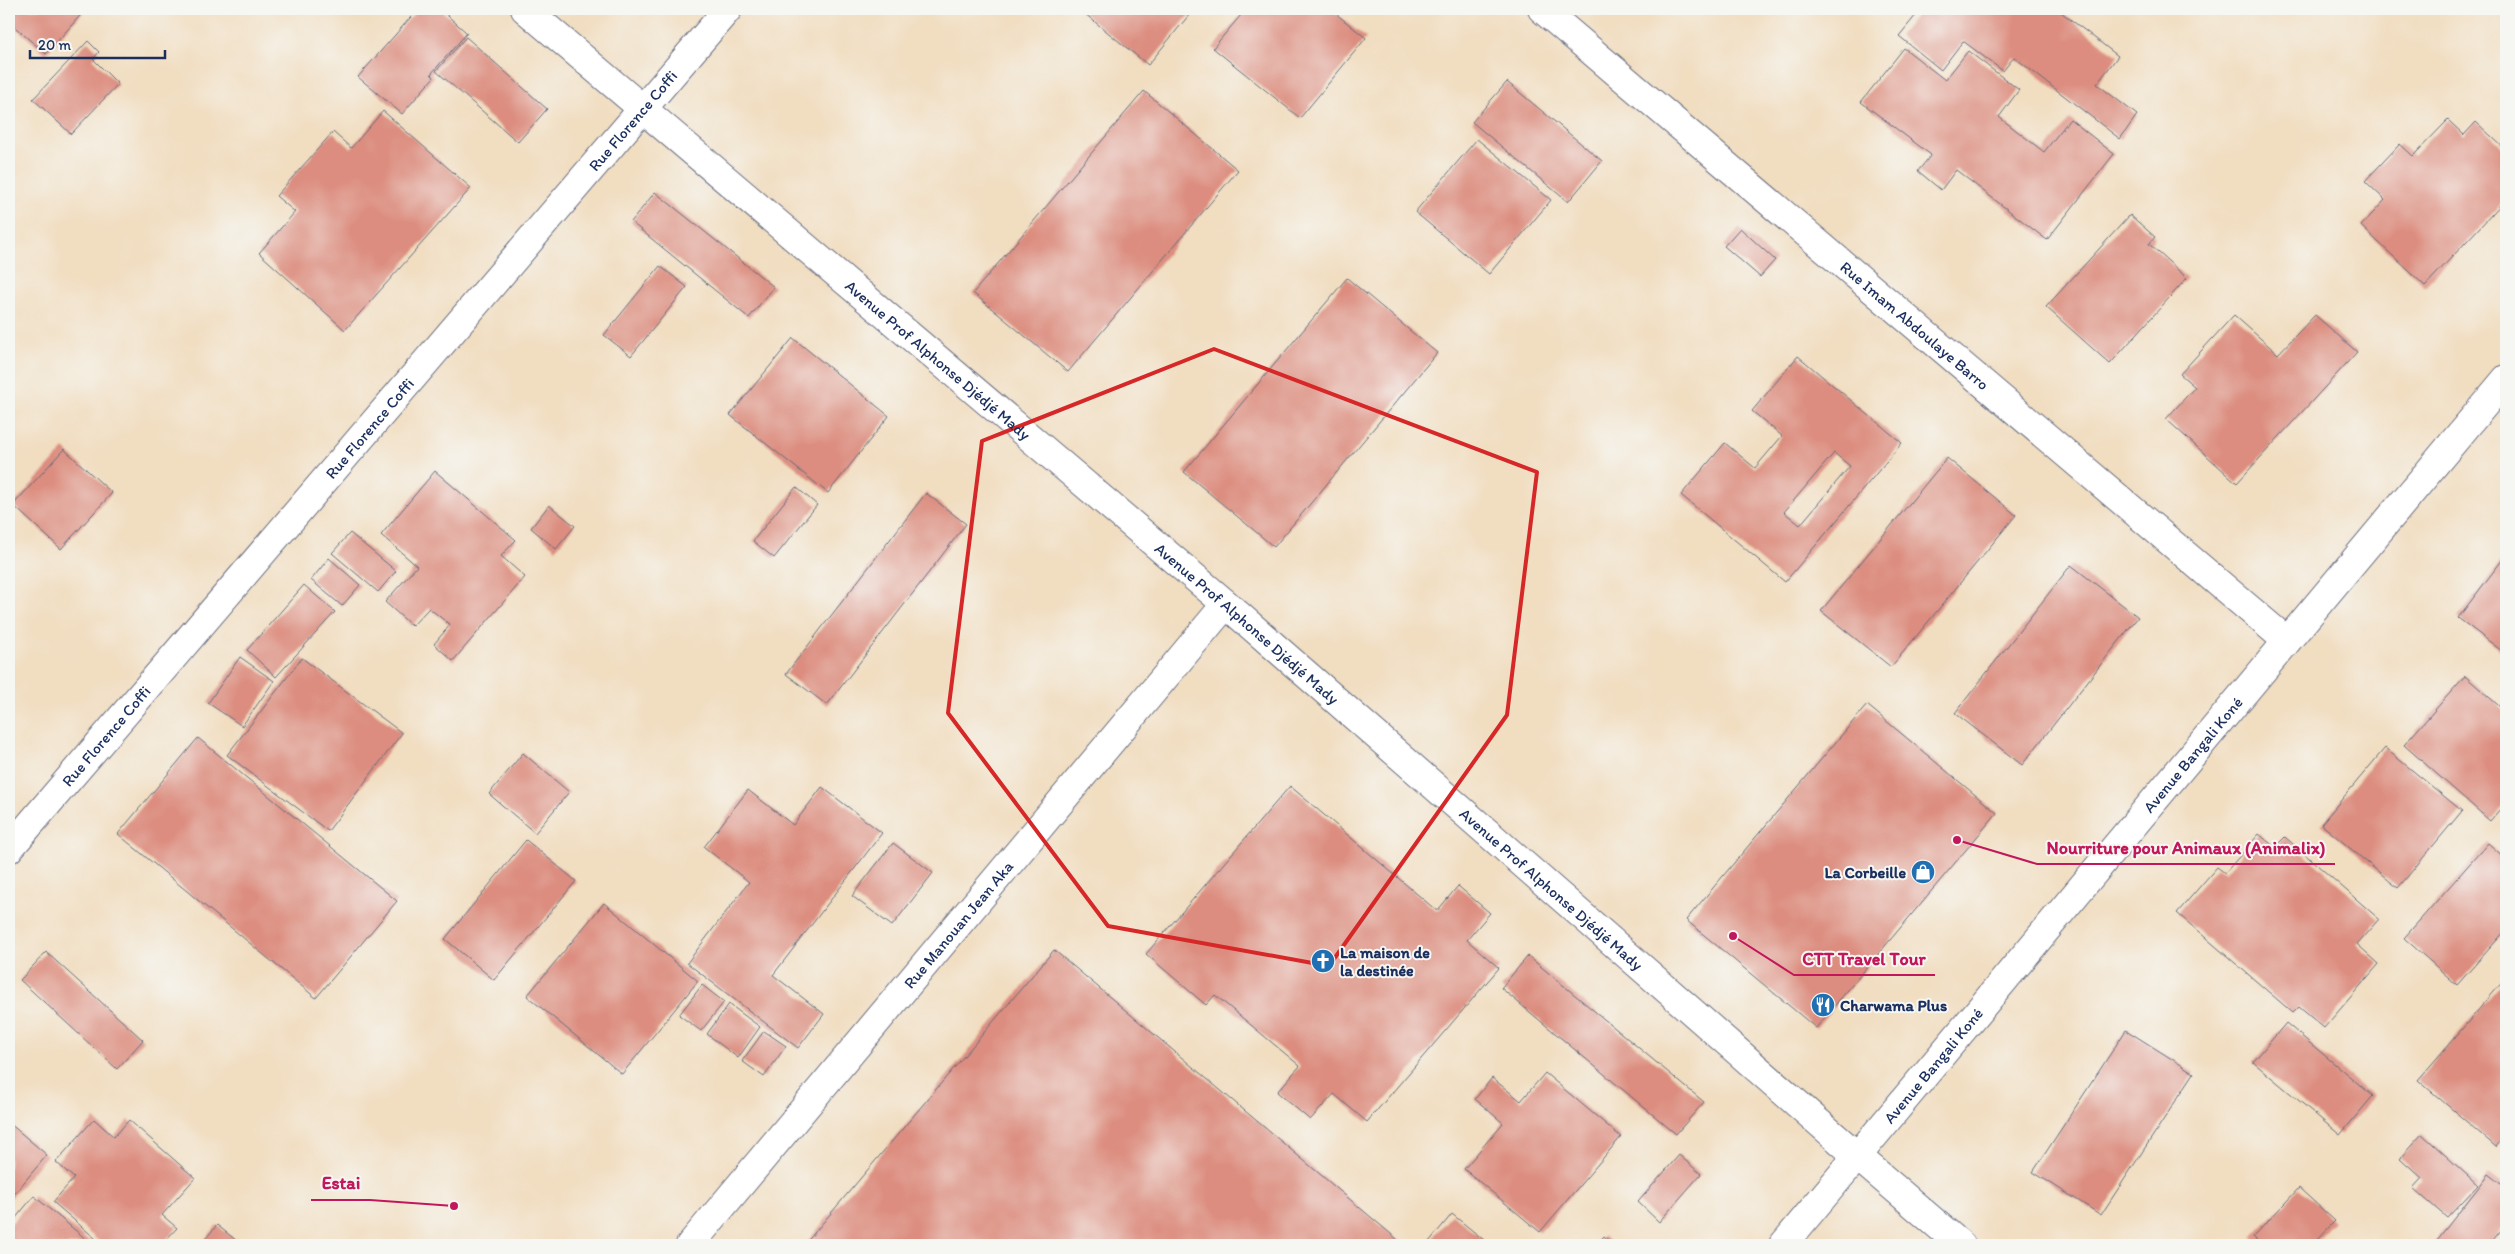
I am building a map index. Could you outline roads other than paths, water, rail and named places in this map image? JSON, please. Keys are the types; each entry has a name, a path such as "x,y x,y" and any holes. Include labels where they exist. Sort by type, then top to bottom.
{"street":[{"name":"Avenue Prof Alphonse Djédjé Mady","path":"525,9 1226,604 1961,1245"},
{"name":"Rue Florence Coffi","path":"9,848 728,9"},
{"name":"Rue Imam Abdoulaye Barro","path":"1542,9 2287,641"},
{"name":"Avenue Bangali Koné","path":"1783,1245 1856,1155 2506,379"},
{"name":"Rue Manouan Jean Aka","path":"690,1245 1226,604"}],"place":[{"name":"Nourriture pour Animaux (Animalix)","path":"1957,840"},
{"name":"La Corbeille","path":"1923,872"},
{"name":"CTT Travel Tour","path":"1733,936"},
{"name":"La maison de la destinée","path":"1323,961"},
{"name":"Charwama Plus","path":"1823,1005"},
{"name":"Estai","path":"454,1206"}]}
